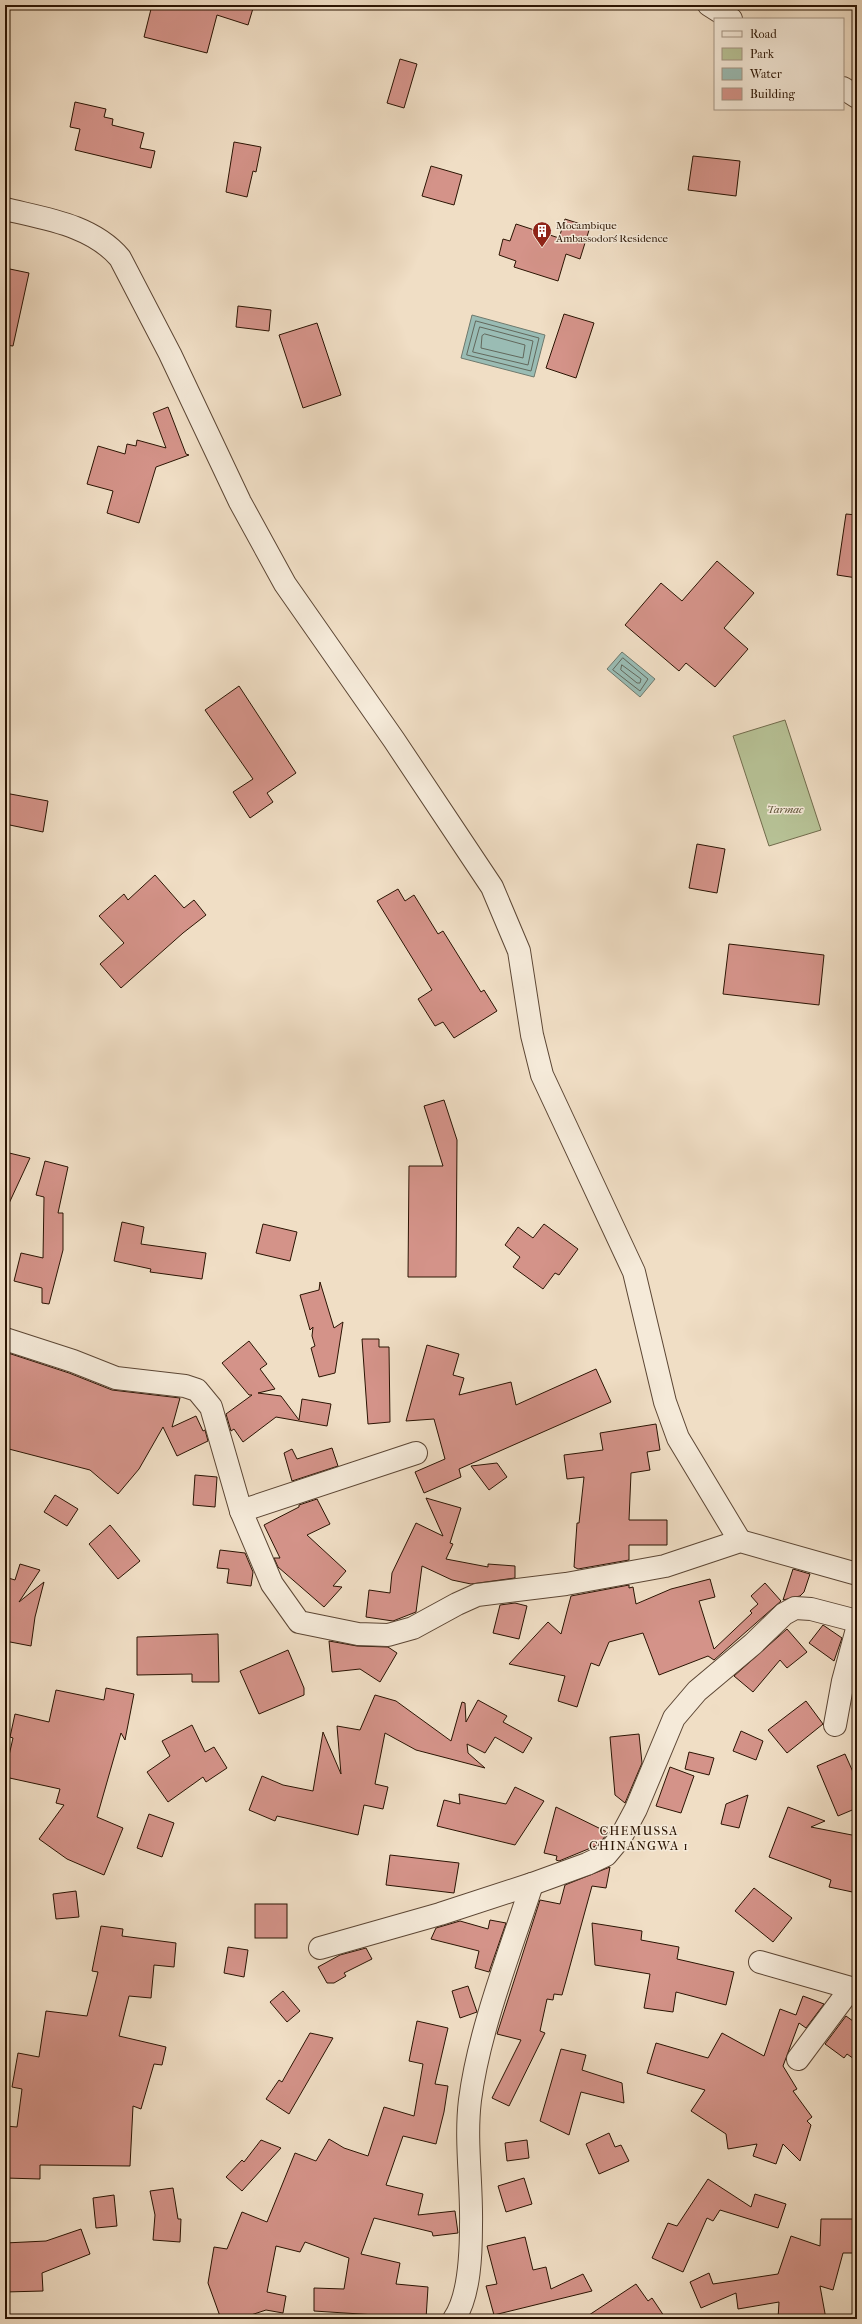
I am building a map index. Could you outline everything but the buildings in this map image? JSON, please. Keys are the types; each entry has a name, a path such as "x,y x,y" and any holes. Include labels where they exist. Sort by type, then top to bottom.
{"street":[{"path":"709,5 729,18"},
{"path":"844,89 857,97"},
{"path":"5,209 67,224 111,248 120,258 174,361 240,502 285,584 394,740 492,887 519,951 532,1035 542,1075 634,1272 665,1402 678,1438 740,1541"},
{"path":"5,1339 73,1361 116,1378 185,1386 197,1390 211,1407 241,1511 272,1584 299,1622 358,1634 388,1635 413,1628 477,1595 566,1584 666,1566 740,1541 857,1574"},
{"path":"241,1511 416,1453"},
{"path":"320,1948 440,1914 532,1884 606,1855 621,1837 636,1809 674,1718 697,1691 753,1644 784,1614 795,1608 811,1609 857,1621"},
{"path":"835,1725 843,1680 857,1629"},
{"path":"454,2319 470,2270 472,2199 468,2144 470,2100 484,2038 532,1884"},
{"path":"760,1962 854,1990 798,2060"}],"green space":[{"name":"Tarmac","path":"785,720 821,830 769,846 733,736"}],"water":[{"path":"472,315 545,335 534,377 461,358"},
{"path":"622,652 655,679 640,697 607,669"}],"place":[{"name":"Mocambique Ambassodorś Residence","path":"542,248"}],"district":[{"name":"CHEMUSSA CHINANGWA 1","path":"639,1838"}]}
